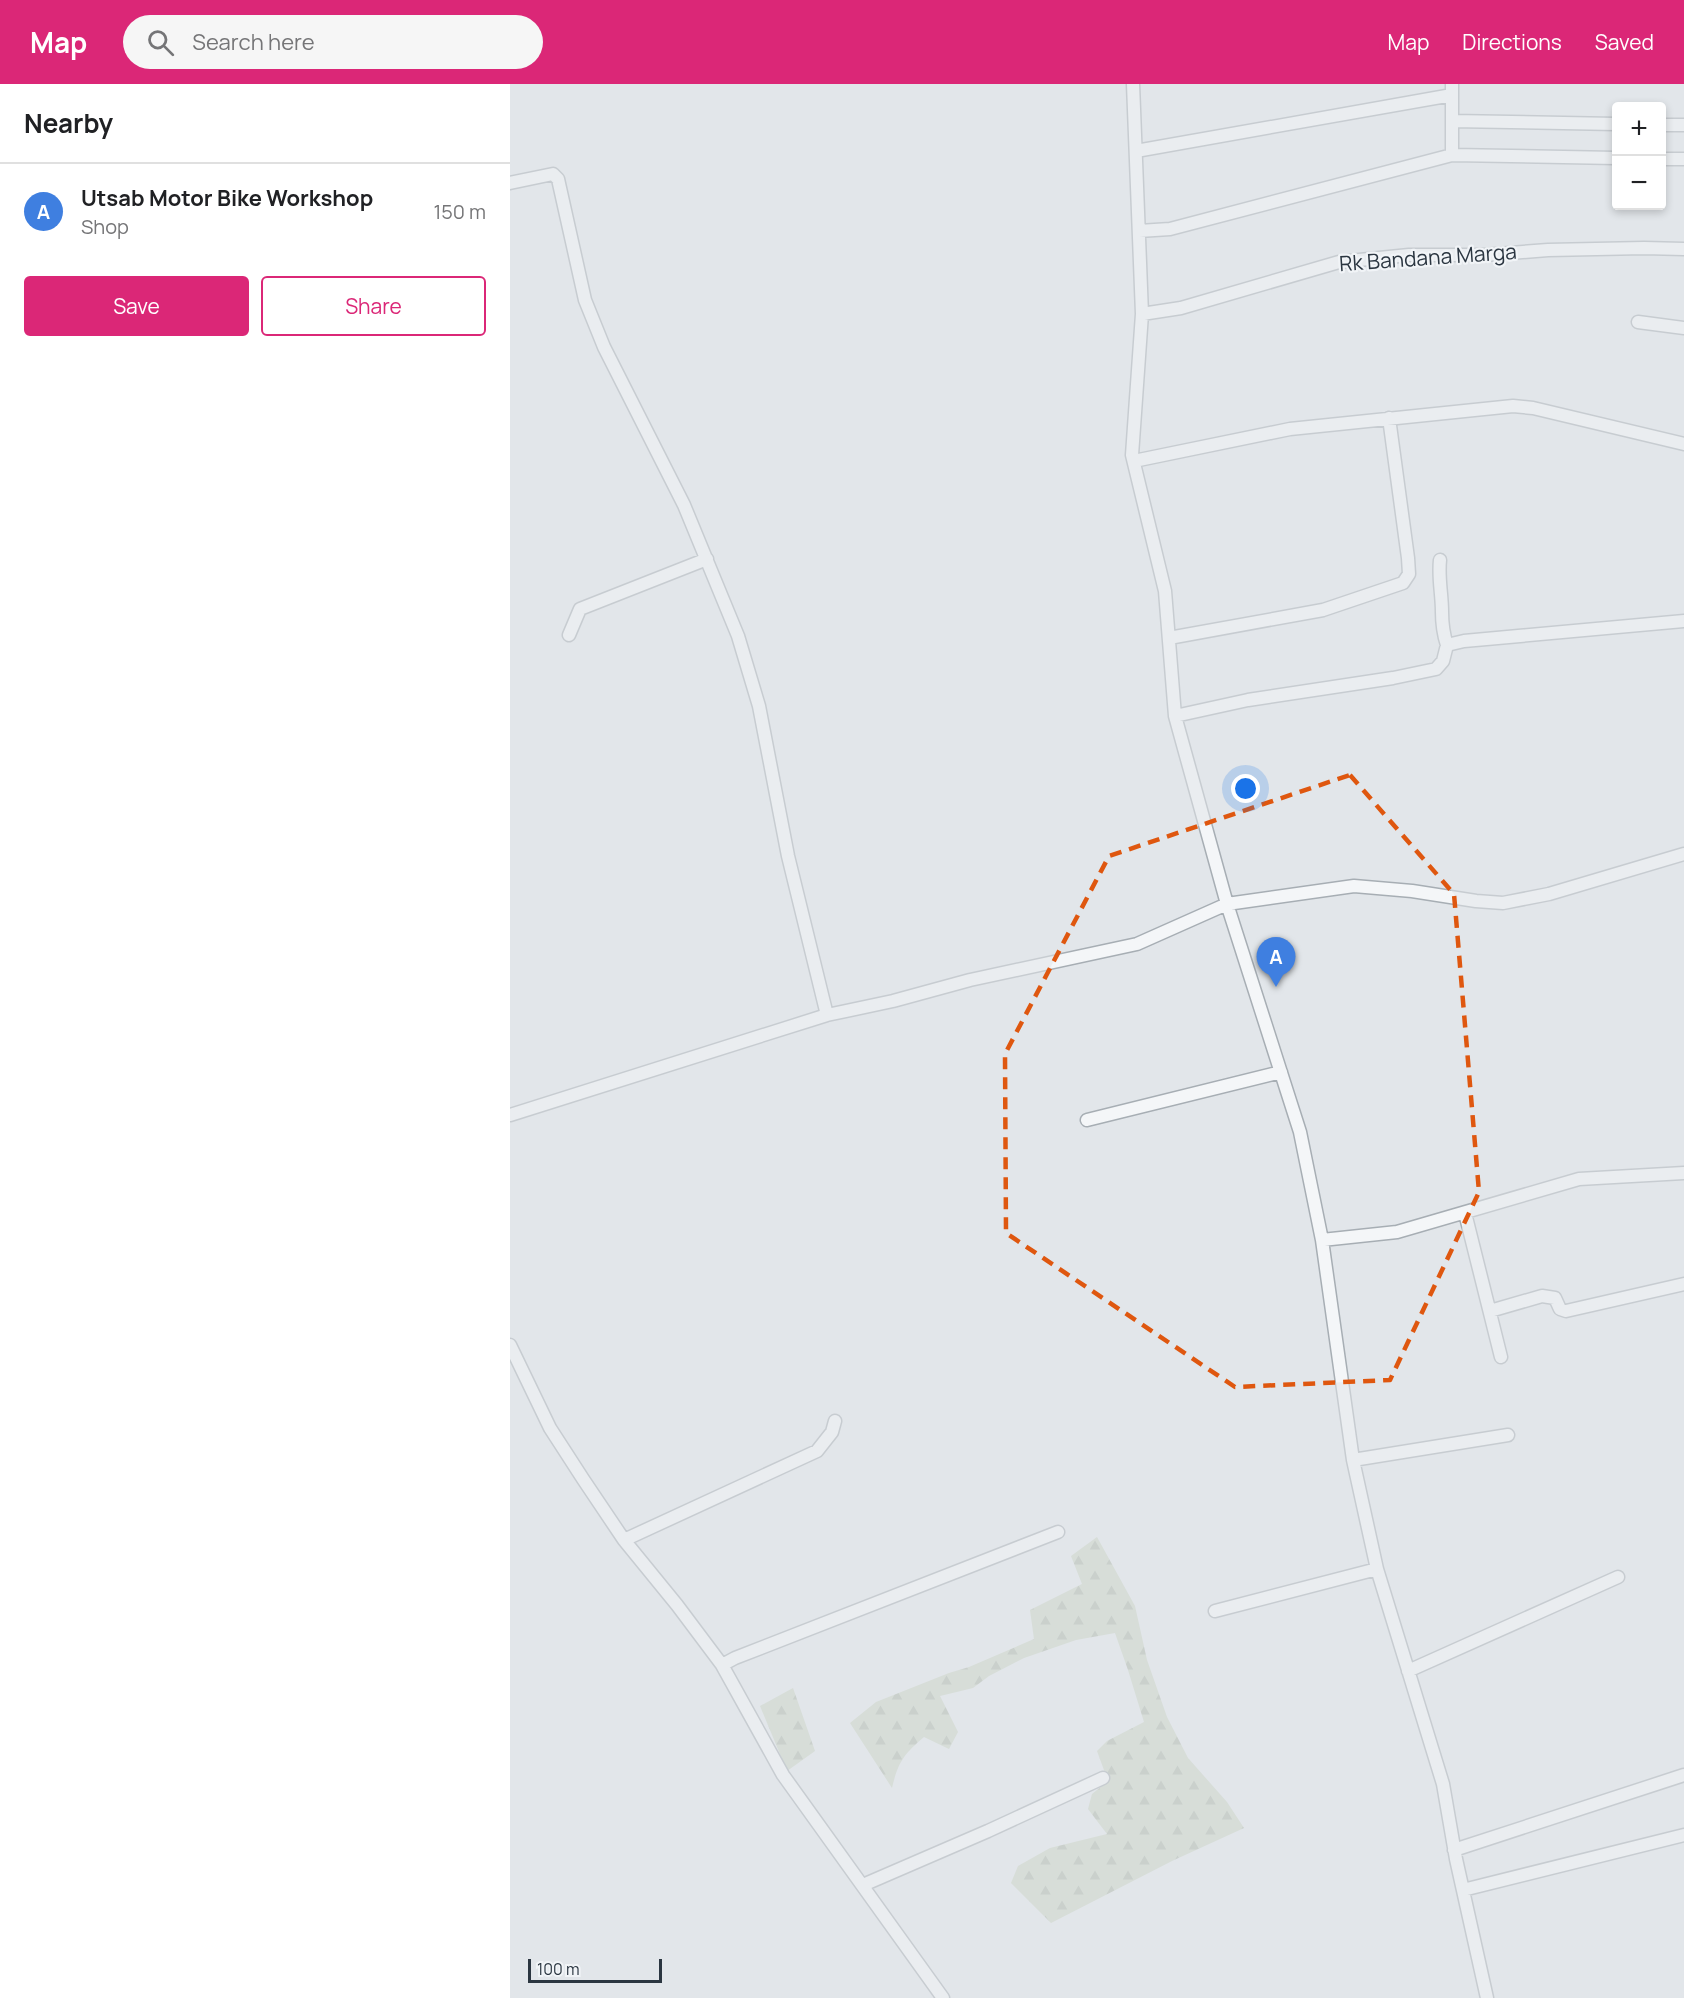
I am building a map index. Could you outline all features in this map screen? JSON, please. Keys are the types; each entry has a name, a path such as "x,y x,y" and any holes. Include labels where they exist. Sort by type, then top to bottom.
{"street":[{"path":"1133,84 1142,314 1132,455 1165,591 1175,716 1227,904 1300,1132 1322,1240 1353,1461 1377,1569 1443,1784 1454,1850 1487,1998"},
{"path":"1136,151 1452,90 1452,155"},
{"path":"1452,121 1612,124"},
{"path":"1666,125 1684,125"},
{"path":"1139,231 1170,229 1452,155 1612,158"},
{"path":"1666,159 1684,159"},
{"path":"510,183 553,174 558,179 585,300 601,340 684,505 738,636 759,706 788,856 827,1015"},
{"name":"Rk Bandana Marga","path":"1142,314 1181,308 1339,261 1409,255 1484,255 1548,250 1684,249"},
{"path":"1638,322 1684,328"},
{"path":"1134,461 1290,429 1513,405 1684,444"},
{"path":"1169,638 1323,610 1403,583 1409,574 1389,418"},
{"path":"569,635 580,609 707,560"},
{"path":"1175,716 1248,700 1393,678 1436,669 1443,661 1447,645 1441,628 1442,611 1438,573 1440,560"},
{"path":"1447,645 1464,641 1684,621"},
{"path":"510,1115 827,1015 893,1001 970,980 1137,944 1227,904 1354,886 1503,903 1549,894 1684,854"},
{"path":"1087,1120 1281,1072"},
{"path":"1322,1240 1398,1232 1578,1179 1684,1173"},
{"path":"1466,1213 1501,1357"},
{"path":"1490,1311 1542,1296 1555,1298 1560,1309 1566,1311 1684,1284"},
{"path":"510,1345 550,1428 624,1540 722,1665 783,1775 943,1998"},
{"path":"624,1540 817,1451 832,1432 835,1421"},
{"path":"1353,1461 1508,1435"},
{"path":"722,1665 1058,1532"},
{"path":"1215,1611 1377,1569"},
{"path":"1408,1671 1618,1577"},
{"path":"1454,1850 1684,1775"},
{"path":"862,1885 988,1831 1102,1778"},
{"path":"1463,1890 1684,1835"}],"highlighted area":[{"path":"1350,775 1454,894 1479,1192 1390,1380 1235,1387 1006,1233 1005,1054 1109,856"}],"green space":[{"path":"1097,1537 1135,1606 1147,1660 1167,1717 1188,1758 1227,1802 1244,1828 1172,1861 1051,1923 1011,1883 1018,1866 1050,1848 1107,1834 1088,1809 1092,1794 1108,1781 1097,1751 1107,1741 1144,1722 1115,1633 1076,1640 1024,1658 989,1676 973,1688 940,1696 958,1732 949,1749 924,1737 911,1748 897,1771 892,1788 850,1723 876,1702 969,1667 1034,1639 1030,1610 1082,1584 1071,1556"},
{"path":"793,1688 815,1751 787,1771 760,1706"}],"place":[{"name":"Utsab Motor Bike Workshop","path":"1276,987"}]}
